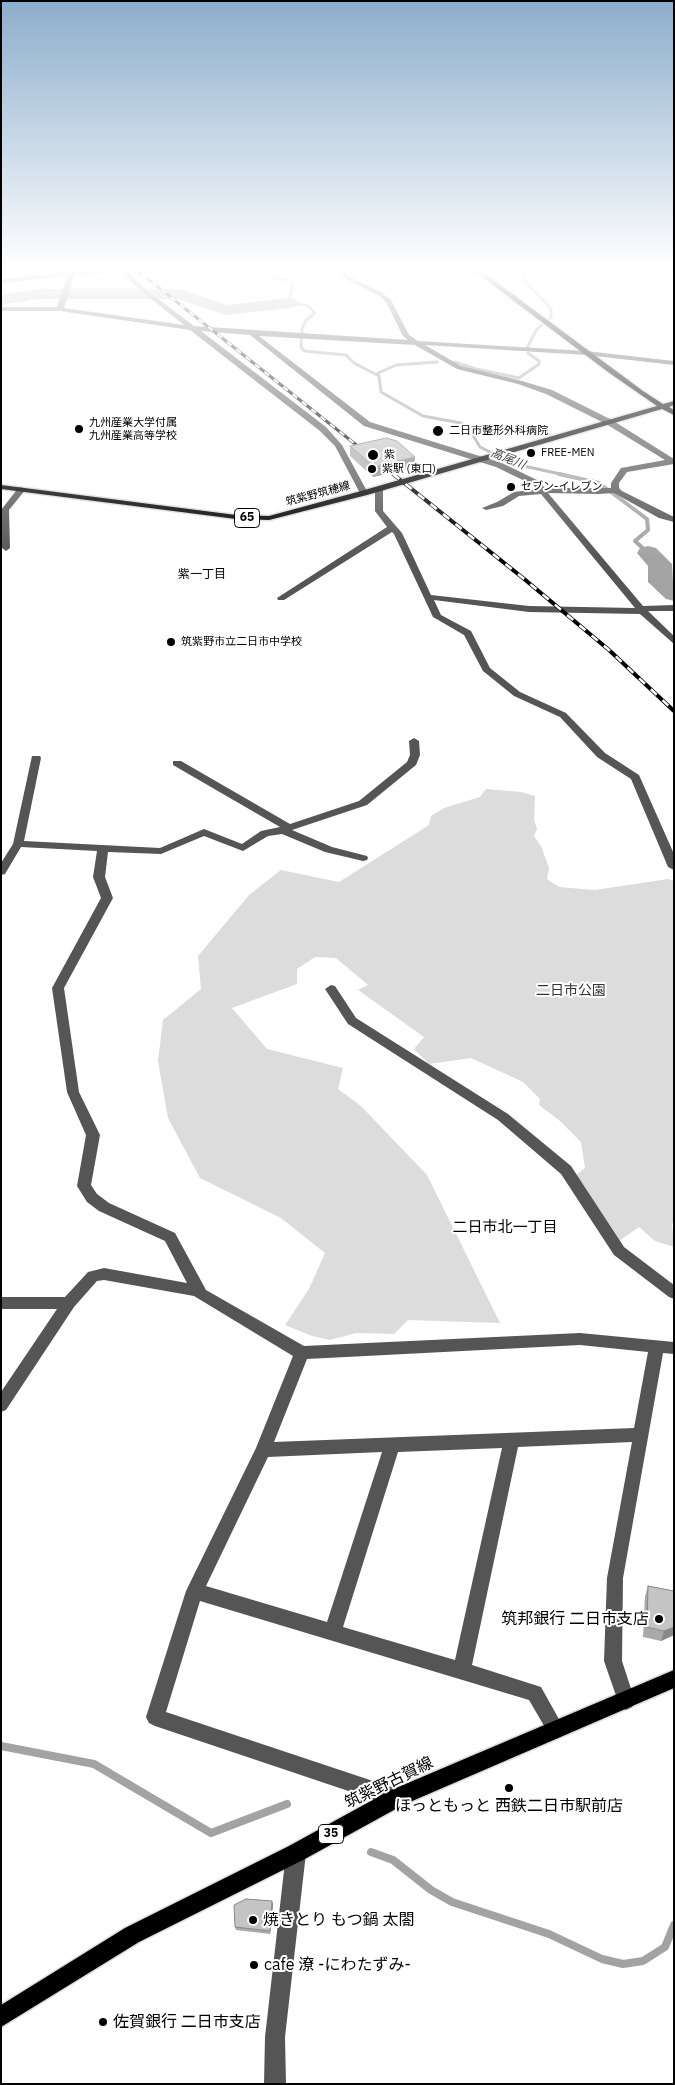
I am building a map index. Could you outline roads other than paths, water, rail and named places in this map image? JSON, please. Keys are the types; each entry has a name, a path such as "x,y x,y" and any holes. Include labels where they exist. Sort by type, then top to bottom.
{"main road":[{"path":"602,364 660,406 674,413"},
{"name":"筑紫野筑穂線","path":"1,487 255,519 282,516 674,403"},
{"name":"筑紫野古賀線","path":"1,2017 132,1935 296,1853 396,1798 674,1679"}],"street":[{"path":"240,364 336,442 364,493"},
{"path":"291,364 367,424 483,459 536,483 641,610 674,641"},
{"path":"453,364 459,368 520,382 550,392 609,422 673,462"},
{"path":"614,490 615,483 624,470 673,462"},
{"path":"6,548 5,510 22,489"},
{"path":"379,489 379,511 398,533 437,617 468,633 486,669 517,694 563,715 601,755 635,777 674,867"},
{"path":"486,508 500,504 517,494 543,491 600,492 614,490 662,516 674,520"},
{"path":"281,598 392,528"},
{"path":"428,597 529,610 641,610 670,608"},
{"path":"18,844 161,852 204,832 243,848 265,833 285,829 362,803 412,763 415,756 414,741"},
{"path":"1,872 18,844 36,758"},
{"path":"177,762 285,829 329,850 363,858"},
{"path":"103,850 99,877 107,898 58,988 73,1092 93,1135 84,1186 92,1198 104,1207 170,1237 201,1294 302,1353 580,1339 674,1348"},
{"path":"331,989 352,1021 503,1117 566,1170 618,1251 674,1293"},
{"path":"1,1405 69,1303 93,1276 104,1274 199,1291"},
{"path":"1,1303 69,1303"},
{"path":"626,1701 613,1661 615,1578 657,1346"},
{"path":"302,1353 262,1450 195,1591 156,1717 396,1798"},
{"path":"262,1450 641,1435"},
{"path":"462,1671 512,1440"},
{"path":"333,1632 393,1444"},
{"path":"195,1591 535,1693 556,1730"},
{"path":"275,2084 275,2037 296,1853"}],"waterway":[{"name":"高尾川","path":"356,364 379,376 381,392 423,416 461,423 468,427 480,447 519,465 565,475"},
{"path":"376,374 396,365 406,364"},
{"path":"462,364 519,378 539,364"},
{"name":"高尾川","path":"559,474 599,483 647,519 648,530 635,541 648,553"},
{"name":"高尾川","path":"648,553 660,564 660,582 674,594"},
{"path":"1,1746 94,1764 211,1833 287,1804"},
{"path":"371,1852 393,1860 431,1890 452,1902 549,1934 602,1959 623,1964 643,1961 665,1947 674,1925"}],"railway":[{"path":"255,364 394,475"},
{"path":"393,474 609,650 674,711"}],"place":[{"name":"九州産業大学付属 九州産業高等学校","path":"79,429"},
{"name":"二日市整形外科病院","path":"438,431"},
{"name":"FREE-MEN","path":"531,453"},
{"name":"紫","path":"373,455"},
{"name":"紫駅 (東口)","path":"372,469"},
{"name":"セブン-イレブン","path":"511,487"},
{"name":"筑紫野市立二日市中学校","path":"171,642"},
{"name":"筑邦銀行 二日市支店","path":"659,1619"},
{"name":"ほっともっと 西鉄二日市駅前店","path":"509,1788"},
{"name":"焼きとり もつ鍋 太閤","path":"253,1920"},
{"name":"cafe 潦 -にわたずみ-","path":"254,1965"},
{"name":"佐賀銀行 二日市支店","path":"103,2022"}],"district":[{"name":"紫一丁目","path":"202,575"},
{"name":"二日市北一丁目","path":"505,1228"}],"park label":[{"name":"二日市公園","path":"571,991"}]}
